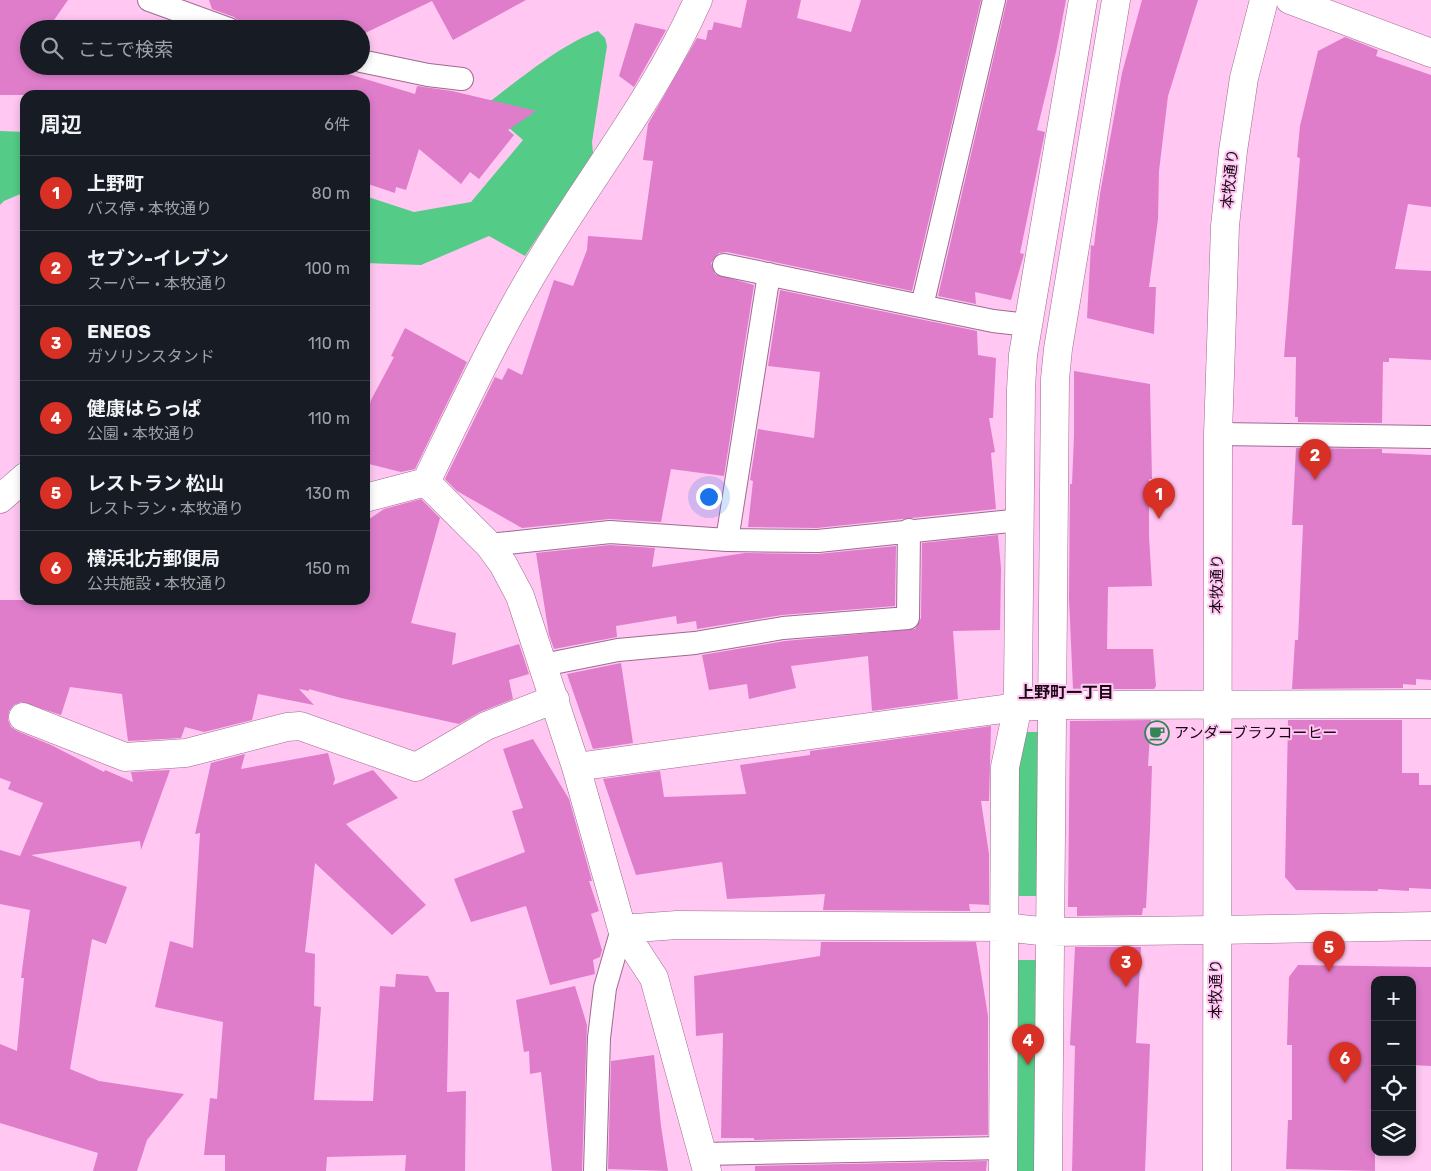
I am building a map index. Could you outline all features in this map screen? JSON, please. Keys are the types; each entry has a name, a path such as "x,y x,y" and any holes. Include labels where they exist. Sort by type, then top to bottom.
{"street":[{"path":"370,497 426,482 526,287 639,108 698,0"},
{"path":"1003,1160 1005,767 1017,708 1023,355 1084,0"},
{"path":"1048,1171 1055,379 1058,349 1116,0"},
{"name":"本牧通り","path":"1216,1171 1218,434 1225,226 1233,151 1244,78 1264,0"},
{"path":"1290,0 1431,52"},
{"path":"0,499 20,481"},
{"path":"426,482 489,545 517,588 576,767 622,929 654,978 705,1162"},
{"path":"23,717 125,757 186,753 300,726 416,768 486,726 555,699"},
{"path":"576,767 1017,708 1053,705 1216,703 1431,704"},
{"path":"622,929 677,925 1004,927 1049,932 1431,926"}],"lane":[{"path":"150,0 204,20"},
{"path":"922,306 994,0"},
{"path":"370,63 428,75 462,79"},
{"path":"724,265 993,321 1028,325"},
{"path":"727,540 769,274"},
{"path":"1218,434 1431,437"},
{"path":"489,545 610,532 727,540 818,541 909,530 1020,520"},
{"path":"543,665 618,650 695,643 783,628 908,618 909,530"},
{"path":"595,1171 599,1038 605,988 622,929"},
{"path":"705,1162 1003,1160"}],"green space":[{"path":"598,31 605,38 607,46 592,142 593,153 525,256 489,236 421,265 370,263 370,198 414,212 471,202 523,140 484,106 554,54"},
{"path":"0,131 20,132 20,194 4,201 0,205"},
{"path":"1026,732 1042,732 1041,896 1015,896 1019,761"},
{"path":"1015,960 1042,960 1040,1171 1014,1171"}],"building":[{"path":"0,0 68,0 54,20 20,20 20,75 352,75 415,94 417,86 452,91 536,111 508,130 514,135 479,179 470,172 461,184 419,149 406,190 396,187 395,193 370,185 370,90 20,90 20,95 0,95"},
{"path":"209,0 526,0 453,40 432,1 370,31 370,20 238,20 212,9"},
{"path":"747,0 801,0 797,18 851,32 861,0 981,0 912,291 727,252 719,253 711,263 715,274 754,285 724,476 671,469 661,522 609,519 522,528 457,491 445,479 495,377 502,380 508,368 522,375 554,280 573,286 587,250 588,236 642,240 653,161 643,160 648,124 697,38 706,40 708,30 712,30 714,22 741,28"},
{"path":"1007,0 1066,0 1056,52 1037,130 1045,132 1020,253 1024,254 1011,300 975,292 976,304 938,296"},
{"path":"1142,0 1198,0 1168,96 1159,171 1158,219 1149,287 1156,287 1154,334 1087,318 1091,245 1094,246 1100,194 1122,73"},
{"path":"635,23 666,30 634,87 619,76"},
{"path":"1345,37 1378,50 1376,56 1431,75 1431,207 1408,204 1395,269 1431,271 1431,360 1389,358 1389,362 1383,362 1382,423 1298,422 1298,417 1295,417 1296,357 1284,357 1300,158 1297,157 1300,126 1318,51"},
{"path":"780,290 977,331 978,355 996,358 993,418 989,418 995,452 991,453 996,509 817,528 748,527 753,481 750,480 758,429 814,438 820,372 768,366"},
{"path":"405,328 467,362 415,469 401,472 370,464 370,404 394,357 391,356"},
{"path":"1074,371 1150,384 1152,479 1149,479 1149,536 1152,586 1108,587 1107,649 1153,649 1156,686 1154,689 1073,689 1069,598 1070,484 1072,484 1074,436"},
{"path":"1296,448 1382,449 1382,453 1431,455 1431,680 1416,679 1416,685 1403,684 1403,688 1292,689 1295,640 1298,640 1303,525 1292,525"},
{"path":"421,499 440,518 411,623 456,633 452,665 519,644 529,674 509,680 513,699 480,712 459,724 309,689 309,691 299,689 314,705 258,694 252,720 204,732 185,727 181,738 128,741 122,694 70,687 61,715 21,702 14,705 9,711 8,720 11,727 17,731 51,745 104,772 105,770 133,782 131,772 170,770 141,850 140,841 31,855 127,887 106,944 92,939 70,1069 99,1081 184,1094 147,1140 137,1171 93,1171 98,1153 0,1123 0,1044 17,1051 24,978 21,978 30,910 0,904 0,850 20,856 43,803 8,789 11,782 0,778 0,600 20,600 20,605 370,605 370,519 384,509"},
{"path":"998,535 1001,568 1000,630 953,631 958,699 872,711 868,656 791,666 796,688 749,699 747,684 709,690 702,655 785,641 915,629 921,618 922,543"},
{"path":"610,545 655,548 652,567 745,553 818,554 896,546 895,606 782,615 697,629 696,621 677,624 676,616 616,626 617,637 554,649 549,635 536,553"},
{"path":"621,663 633,743 593,749 567,674"},
{"path":"1151,720 1148,766 1152,766 1146,908 1143,908 1142,915 1077,916 1077,907 1068,907 1070,721"},
{"path":"1288,720 1402,720 1402,773 1419,773 1419,785 1431,785 1431,889 1409,888 1409,891 1378,889 1378,891 1296,890 1285,877"},
{"path":"991,726 989,801 981,801 989,854 989,905 969,904 970,911 823,910 825,894 727,899 722,862 636,875 603,779 660,771 664,797 746,794 740,765 810,755 810,751"},
{"path":"533,739 569,799 592,881 589,881 599,911 591,914 602,950 600,957 593,960 595,974 550,985 526,906 471,922 454,879 525,852 512,811 523,808 503,749"},
{"path":"328,753 335,779 333,785 373,770 398,798 346,824 426,905 392,935 315,863 305,952 315,954 314,1006 321,1007 314,1100 373,1101 380,986 395,987 396,974 428,976 436,992 449,992 447,1092 466,1091 465,1171 405,1171 406,1155 327,1157 326,1171 225,1171 225,1155 204,1155 210,1098 217,1099 223,1022 155,1007 170,941 193,948 200,833 195,834 211,763 245,754 241,769"},
{"path":"821,942 976,942 988,1016 988,1135 754,1140 754,1138 721,1138 723,1033 696,1036 694,976 820,956"},
{"path":"1075,947 1141,947 1136,1043 1150,1044 1145,1171 1072,1171 1075,1046 1070,1045"},
{"path":"1298,965 1431,967 1431,1066 1416,1065 1416,976 1371,976 1371,1156 1375,1156 1375,1171 1286,1169 1288,1120 1292,1120 1292,1045 1287,1045 1289,977"},
{"path":"575,986 587,1025 582,1171 552,1171 541,1072 530,1074 529,1051 524,1052 516,1000"},
{"path":"654,1055 661,1126 668,1171 608,1169 611,1061"},
{"path":"987,1161 986,1171 755,1171 755,1166"}],"place":[{"name":"セブン-イレブン","path":"1315,480"},
{"name":"上野町","path":"1159,519"},
{"name":"アンダーブラフコーヒー","path":"1157,733"},
{"name":"レストラン 松山","path":"1329,972"},
{"name":"ENEOS","path":"1126,987"},
{"name":"健康はらっぱ","path":"1028,1065"},
{"name":"横浜北方郵便局","path":"1345,1083"}],"district":[{"name":"上野町一丁目","path":"1066,692"}]}
